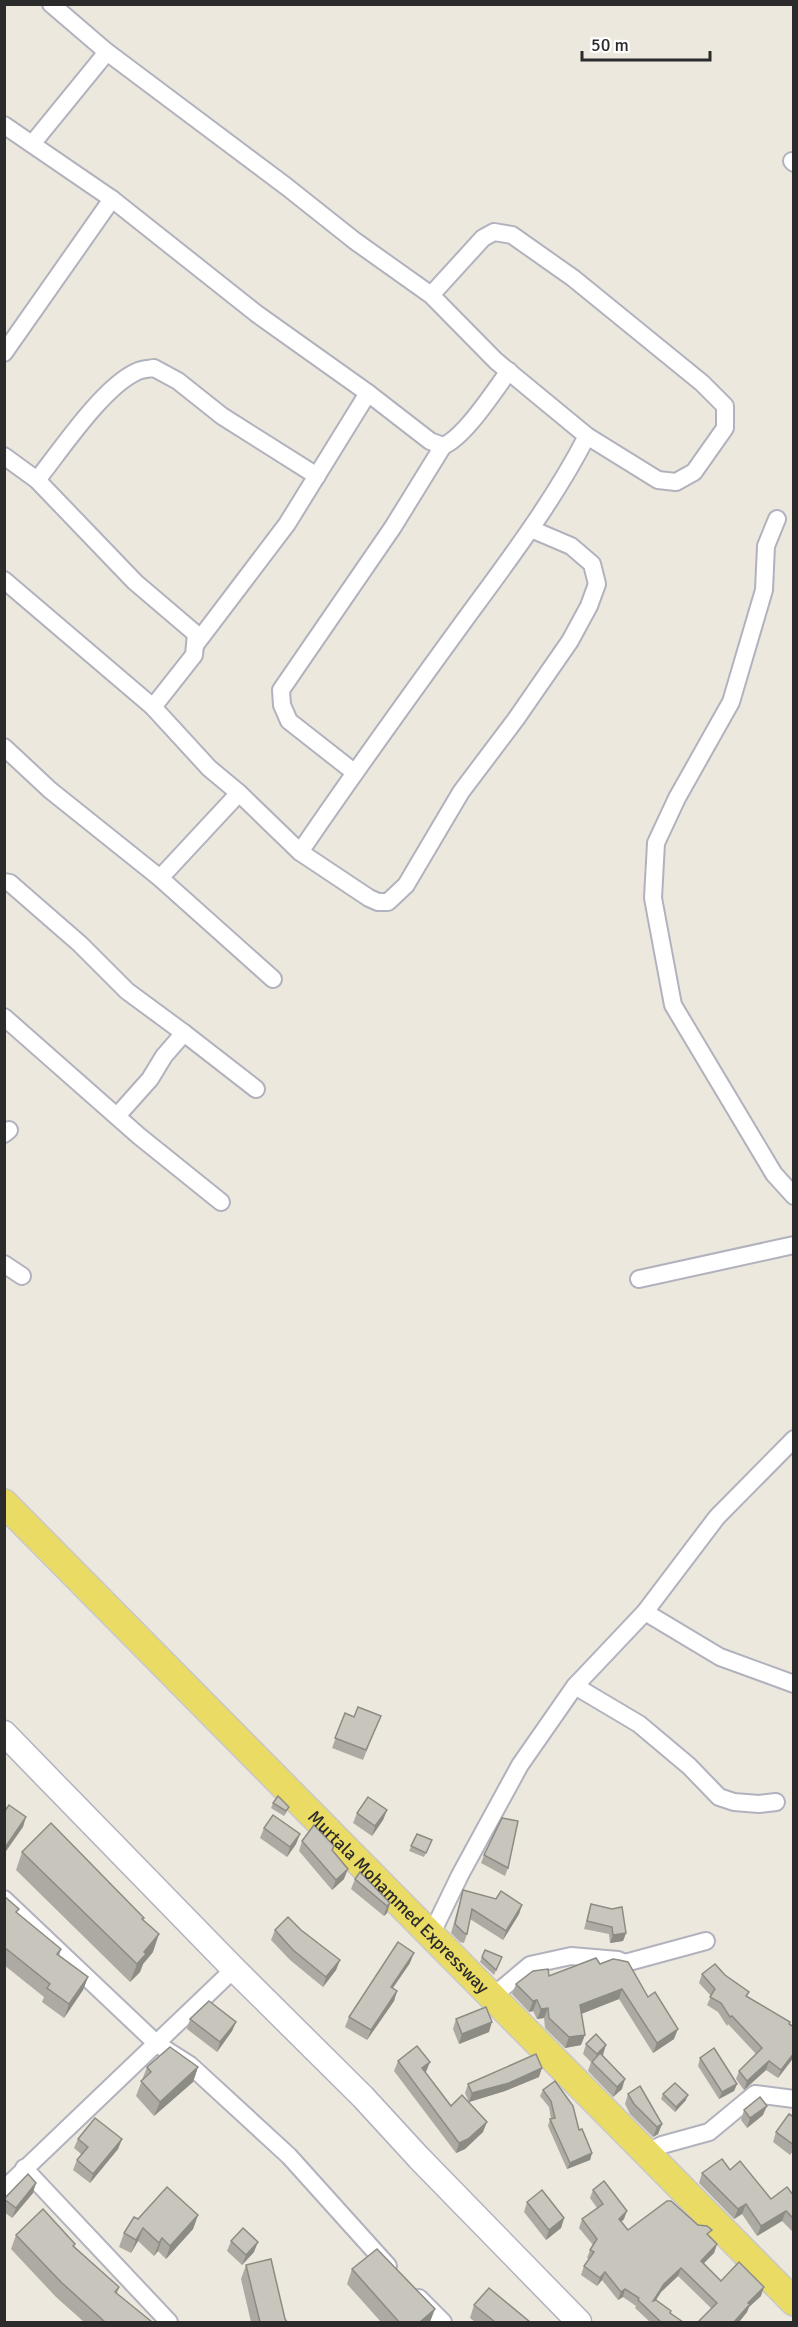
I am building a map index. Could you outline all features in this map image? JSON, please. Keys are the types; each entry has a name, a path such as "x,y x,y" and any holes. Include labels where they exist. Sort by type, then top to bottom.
{"main road":[{"name":"Murtala Mohammed Expressway","path":"4,1503 794,2302"},
{"path":"4,1733 234,1969 363,2097 419,2158 579,2322"}],"street":[{"path":"51,4 107,52 355,241 431,295 496,361 587,436 658,480 676,482 694,472 716,445 725,428 725,406 702,383 573,278 512,235 494,232 483,238 431,295"},
{"path":"32,144 107,52"},
{"path":"4,125 112,199 257,314 368,393 429,441 443,446"},
{"path":"4,353 112,199"},
{"path":"37,480 96,406 120,382 136,371 154,368 177,381 222,416 317,476"},
{"path":"354,772 289,721 282,705 280,690 393,527 443,446 451,443 478,413 509,371"},
{"path":"196,644 287,524 368,393"},
{"path":"300,852 354,772 531,529 567,475 587,436"},
{"path":"4,456 37,480 135,582 196,634 194,655 153,707"},
{"path":"777,519 766,546 764,590 731,702 677,798 656,843 653,898 673,1005 774,1174 794,1196"},
{"path":"4,580 153,707 209,768 239,793 300,852 378,902 388,902 406,885 461,792 516,719 570,641 589,606 597,585 592,564 571,546 531,529"},
{"path":"4,747 50,790 160,878 273,979"},
{"path":"160,878 239,793"},
{"path":"4,882 10,883 80,944 127,991 256,1089"},
{"path":"4,1017 117,1116 221,1202"},
{"path":"117,1116 150,1079 164,1056 184,1033"},
{"path":"639,1279 794,1245"},
{"path":"4,1264 22,1276"},
{"path":"431,1935 460,1875 520,1765 575,1686 645,1612 717,1517 794,1439"},
{"path":"645,1612 720,1657 794,1684"},
{"path":"575,1686 639,1724 689,1766 718,1797 734,1802 759,1804 776,1802"},
{"path":"4,1899 157,2044 190,2065 288,2156 402,2282 443,2322"},
{"path":"492,1997 509,1980 530,1965 571,1956 618,1960 625,1963 706,1941"},
{"path":"4,2189 234,1969"},
{"path":"646,2153 662,2145 709,2132 755,2094 794,2099"},
{"path":"24,2168 169,2322"}],"building":[{"path":"358,1707 381,1716 366,1750 335,1738 345,1713 354,1717"},
{"path":"278,1796 289,1807 286,1811 273,1803"},
{"path":"368,1797 387,1810 375,1826 357,1813"},
{"path":"9,1805 26,1817 4,1849 4,1812"},
{"path":"273,1815 300,1834 290,1847 264,1828"},
{"path":"502,1818 518,1821 508,1868 484,1855"},
{"path":"51,1823 159,1934 137,1964 22,1852"},
{"path":"314,1825 334,1846 332,1850 348,1869 336,1880 302,1841"},
{"path":"417,1834 432,1840 426,1853 411,1846"},
{"path":"360,1872 390,1903 387,1906 355,1879"},
{"path":"463,1890 496,1899 501,1891 522,1905 506,1931 472,1909 467,1934 455,1924"},
{"path":"4,1896 19,1909 16,1912 61,1949 57,1954 88,1977 69,2004 47,1988 50,1984 4,1947"},
{"path":"591,1904 612,1909 622,1907 626,1933 613,1935 612,1927 587,1921"},
{"path":"288,1917 340,1960 326,1977 293,1950 275,1930"},
{"path":"398,1942 414,1953 391,1987 397,1991 371,2030 349,2017"},
{"path":"485,1950 502,1957 496,1970 482,1957"},
{"path":"596,1958 600,1964 613,1959 628,1962 648,1997 655,1992 678,2029 657,2043 622,1989 580,2005 585,2035 569,2037 549,2018 548,2008 541,2009 537,2000 533,2001 516,1984 533,1971 548,1969 549,1976"},
{"path":"715,1964 725,1975 749,1992 746,1996 790,2022 789,2024 794,2027 794,2053 781,2070 769,2061 747,2081 739,2071 762,2048 732,2016 730,2017 721,2003 710,1997 715,1989 702,1974"},
{"path":"209,2001 236,2022 220,2042 190,2019"},
{"path":"486,2007 492,2022 462,2034 456,2019"},
{"path":"596,2034 606,2045 597,2054 586,2044"},
{"path":"417,2046 430,2062 422,2068 451,2106 462,2095 487,2122 468,2139 459,2143 398,2061"},
{"path":"170,2047 198,2067 160,2102 141,2081 151,2072 147,2067"},
{"path":"714,2048 737,2084 722,2092 700,2058"},
{"path":"600,2053 625,2079 617,2087 592,2062"},
{"path":"536,2054 542,2068 509,2083 472,2093 468,2084"},
{"path":"555,2081 573,2106 579,2130 582,2129 592,2153 570,2163 550,2119 555,2118 551,2101 543,2090"},
{"path":"675,2083 688,2095 676,2107 663,2094"},
{"path":"640,2086 662,2124 657,2127 634,2104 628,2094"},
{"path":"760,2097 767,2106 750,2118 744,2110"},
{"path":"789,2114 794,2117 794,2145 776,2132"},
{"path":"95,2118 122,2139 93,2174 77,2160 88,2147 78,2139"},
{"path":"722,2159 730,2170 740,2161 771,2199 787,2187 794,2196 794,2219 786,2211 761,2226 746,2204 738,2209 702,2173"},
{"path":"28,2174 36,2183 16,2208 4,2199"},
{"path":"604,2181 627,2211 619,2219 628,2230 667,2201 671,2201 698,2225 707,2226 712,2230 707,2234 717,2244 701,2261 721,2281 739,2262 764,2287 734,2322 698,2322 717,2303 681,2268 664,2284 653,2301 656,2300 683,2322 661,2322 638,2300 639,2298 625,2289 621,2292 605,2272 600,2278 584,2266 594,2252 590,2250 597,2239 582,2219 603,2204 593,2190"},
{"path":"167,2187 198,2215 170,2246 162,2238 159,2243 143,2228 136,2240 124,2233 134,2217 138,2219"},
{"path":"542,2190 564,2218 549,2230 527,2202"},
{"path":"43,2209 75,2244 73,2246 119,2287 115,2292 152,2322 105,2322 61,2282 16,2235"},
{"path":"243,2228 258,2242 246,2255 231,2241"},
{"path":"377,2249 435,2309 420,2322 399,2322 352,2269"},
{"path":"271,2259 287,2322 260,2322 246,2265"},
{"path":"489,2288 530,2322 495,2322 474,2305"}]}
